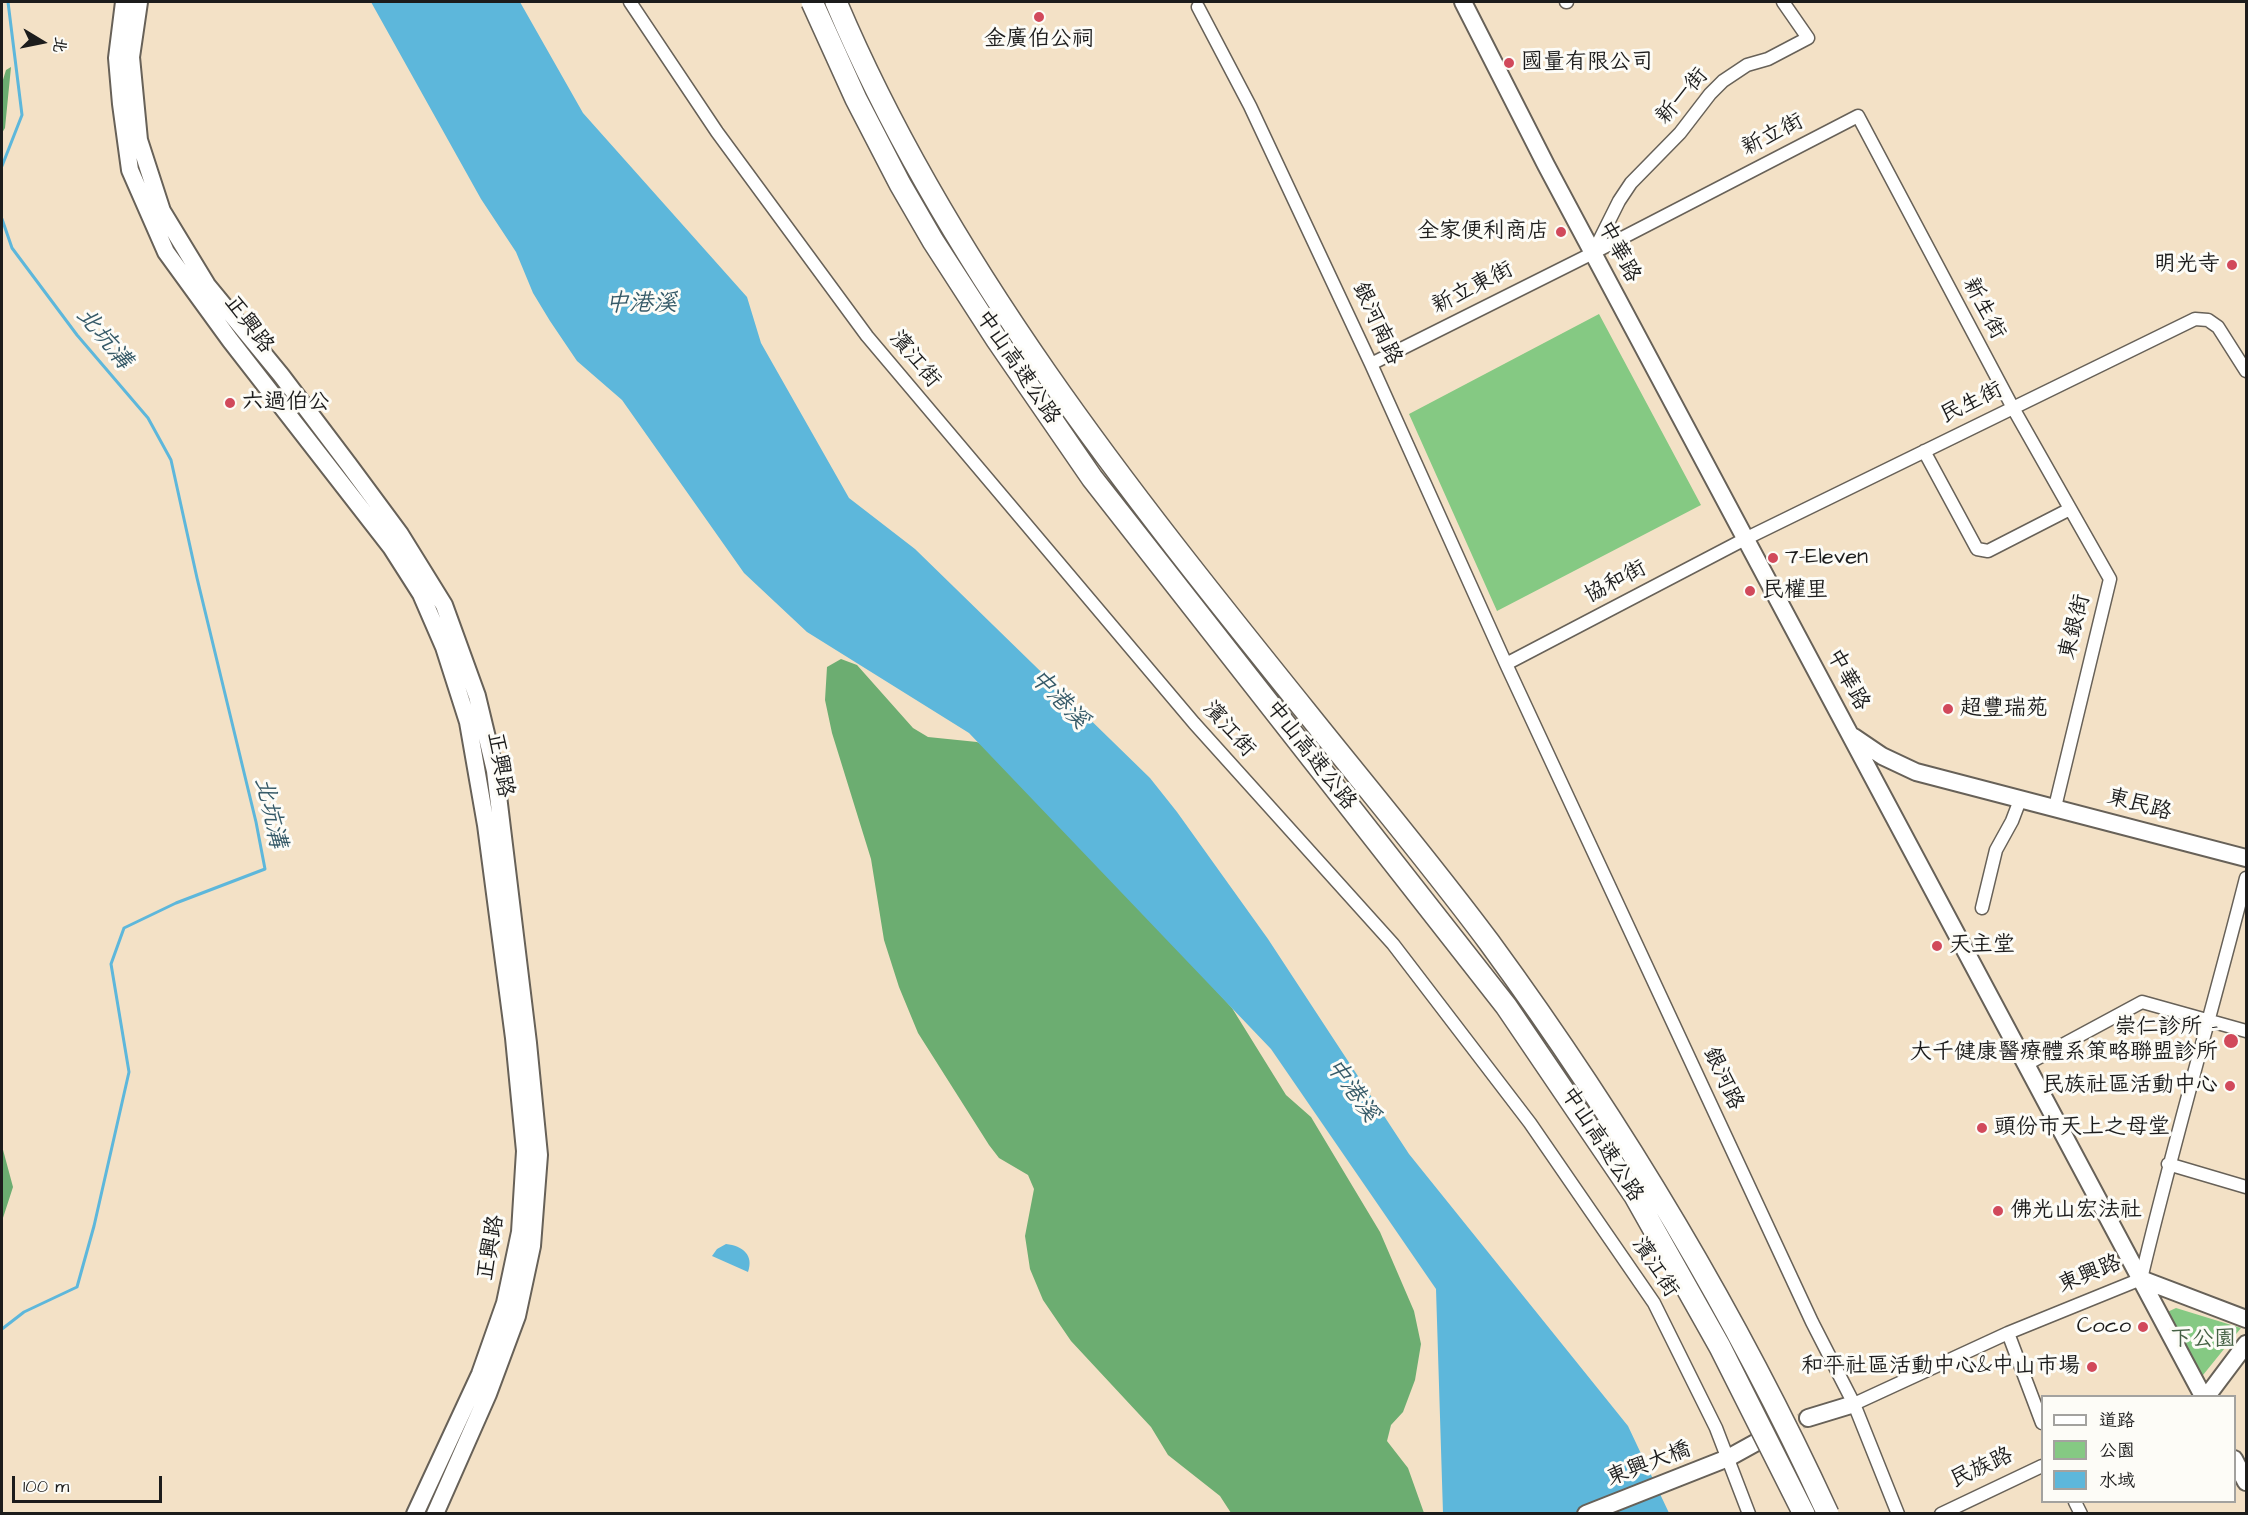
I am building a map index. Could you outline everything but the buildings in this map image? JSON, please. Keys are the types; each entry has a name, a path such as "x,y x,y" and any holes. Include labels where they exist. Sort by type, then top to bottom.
{"highway":[{"name":"中山高速公路","path":"812,2 856,99 900,184 972,301 1071,448 1099,487 1506,1006 1635,1196 1720,1347 1804,1514"},
{"name":"中山高速公路","path":"836,2 895,126 964,247 1009,318 1107,458 1202,582 1488,941 1589,1087 1653,1185 1711,1282 1789,1432 1828,1514"}],"main road":[{"name":"正興路","path":"124,2 117,58 130,170 166,252 230,340 391,547 421,594 444,647 468,722 486,825 514,1038 525,1151 520,1232 505,1304 480,1374 415,1514"},
{"name":"正興路","path":"139,2 131,57 139,140 162,211 207,285 281,375 356,473 400,534 444,605 477,696 495,771 527,1032 539,1155 532,1246 517,1316 488,1394 435,1514"},
{"name":"中華路","path":"1462,2 1745,539 2204,1395"},
{"name":"東民路","path":"1849,733 1872,750 1916,772 2247,858"},
{"path":"2141,1279 2247,1319"},
{"path":"2206,1395 2247,1344"},
{"name":"東興路","path":"1808,1418 1854,1404"},
{"name":"東興大橋","path":"1586,1514 1728,1458 1757,1442"},
{"path":"2236,1461 2247,1482"}],"street":[{"name":"濱江街","path":"630,2 717,132 867,336 1194,723 1393,944 1530,1123 1654,1303 1716,1428 1749,1514"},
{"name":"新一街","path":"1593,253 1619,201 1631,183 1680,133 1710,94 1723,81 1747,65 1768,59 1808,38 1783,2"},
{"name":"銀河南路","path":"1198,7 1250,106 1371,364 1506,664"},
{"name":"新立街","path":"1593,253 1858,116 1918,229"},
{"name":"新生街","path":"1918,229 2013,408"},
{"name":"新立東街","path":"1371,364 1593,253"},
{"name":"民生街","path":"1745,539 2195,319 2208,320 2218,327 2247,371"},
{"name":"東銀街","path":"2013,408 2110,579 2055,807"},
{"path":"1924,451 1977,549 1988,551 2070,508"},
{"name":"協和街","path":"1506,664 1745,539"},
{"name":"銀河路","path":"1506,664 1787,1269 1854,1404 1898,1514"},
{"path":"1982,908 1996,850 2012,821 2020,800"},
{"name":"東興路","path":"1854,1404 2008,1333 2141,1279 2169,1164 2210,1021 2247,878"},
{"path":"2027,1064 2142,1002 2247,1031"},
{"path":"2169,1164 2247,1187"},
{"path":"2008,1333 2041,1418"},
{"name":"民族路","path":"1941,1514 2041,1467"}],"green space":[{"path":"11,67 5,128 2,133 2,83 6,70"},
{"path":"1599,314 1701,505 1497,611 1409,414"},
{"path":"841,659 857,665 913,728 928,737 977,742 1005,756 1232,1008 1286,1095 1311,1117 1380,1232 1414,1311 1421,1344 1415,1380 1403,1412 1391,1425 1387,1441 1408,1468 1424,1513 1231,1513 1220,1496 1168,1455 1151,1427 1071,1341 1043,1300 1030,1269 1025,1236 1034,1189 1028,1175 999,1158 918,1033 899,987 884,940 871,859 832,733 825,700 827,667"},
{"path":"2,1146 13,1187 2,1221"},
{"name":"下公園","path":"2176,1308 2241,1328 2199,1380 2163,1314"}],"water":[{"name":"中港溪","path":"371,2 520,2 583,113 747,297 761,343 849,498 915,549 1150,778 1268,939 1409,1154 1628,1426 1669,1513 1443,1513 1436,1289 1271,1049 969,733 807,632 744,573 622,400 577,361 550,321 533,293 516,252 481,199"},
{"path":"726,1244 746,1252 749,1261 748,1272 712,1256 717,1249"}],"waterway":[{"name":"北坑溝","path":"2,166 22,115 8,2"},
{"name":"北坑溝","path":"2,219 12,248 77,335 148,418 171,460 265,869 176,903 124,928 111,964 129,1072 94,1226 77,1287 24,1312 2,1329"}],"tunnel":[{"path":"1757,1442 1808,1418"}],"place":[{"name":"金廣伯公祠","path":"1039,17"},
{"name":"國量有限公司","path":"1509,63"},
{"name":"全家便利商店","path":"1561,232"},
{"name":"明光寺","path":"2232,265"},
{"name":"六過伯公","path":"230,403"},
{"name":"7-Eleven","path":"1773,558"},
{"name":"民權里","path":"1750,591"},
{"name":"超豐瑞苑","path":"1948,709"},
{"name":"天主堂","path":"1937,946"},
{"name":"崇仁診所 - 大千健康醫療體系策略聯盟診所","path":"2231,1041"},
{"name":"民族社區活動中心","path":"2230,1086"},
{"name":"頭份市天上之母堂","path":"1982,1128"},
{"name":"佛光山宏法社","path":"1998,1211"},
{"name":"Coco","path":"2143,1327"},
{"name":"和平社區活動中心&中山市場","path":"2092,1367"}]}
